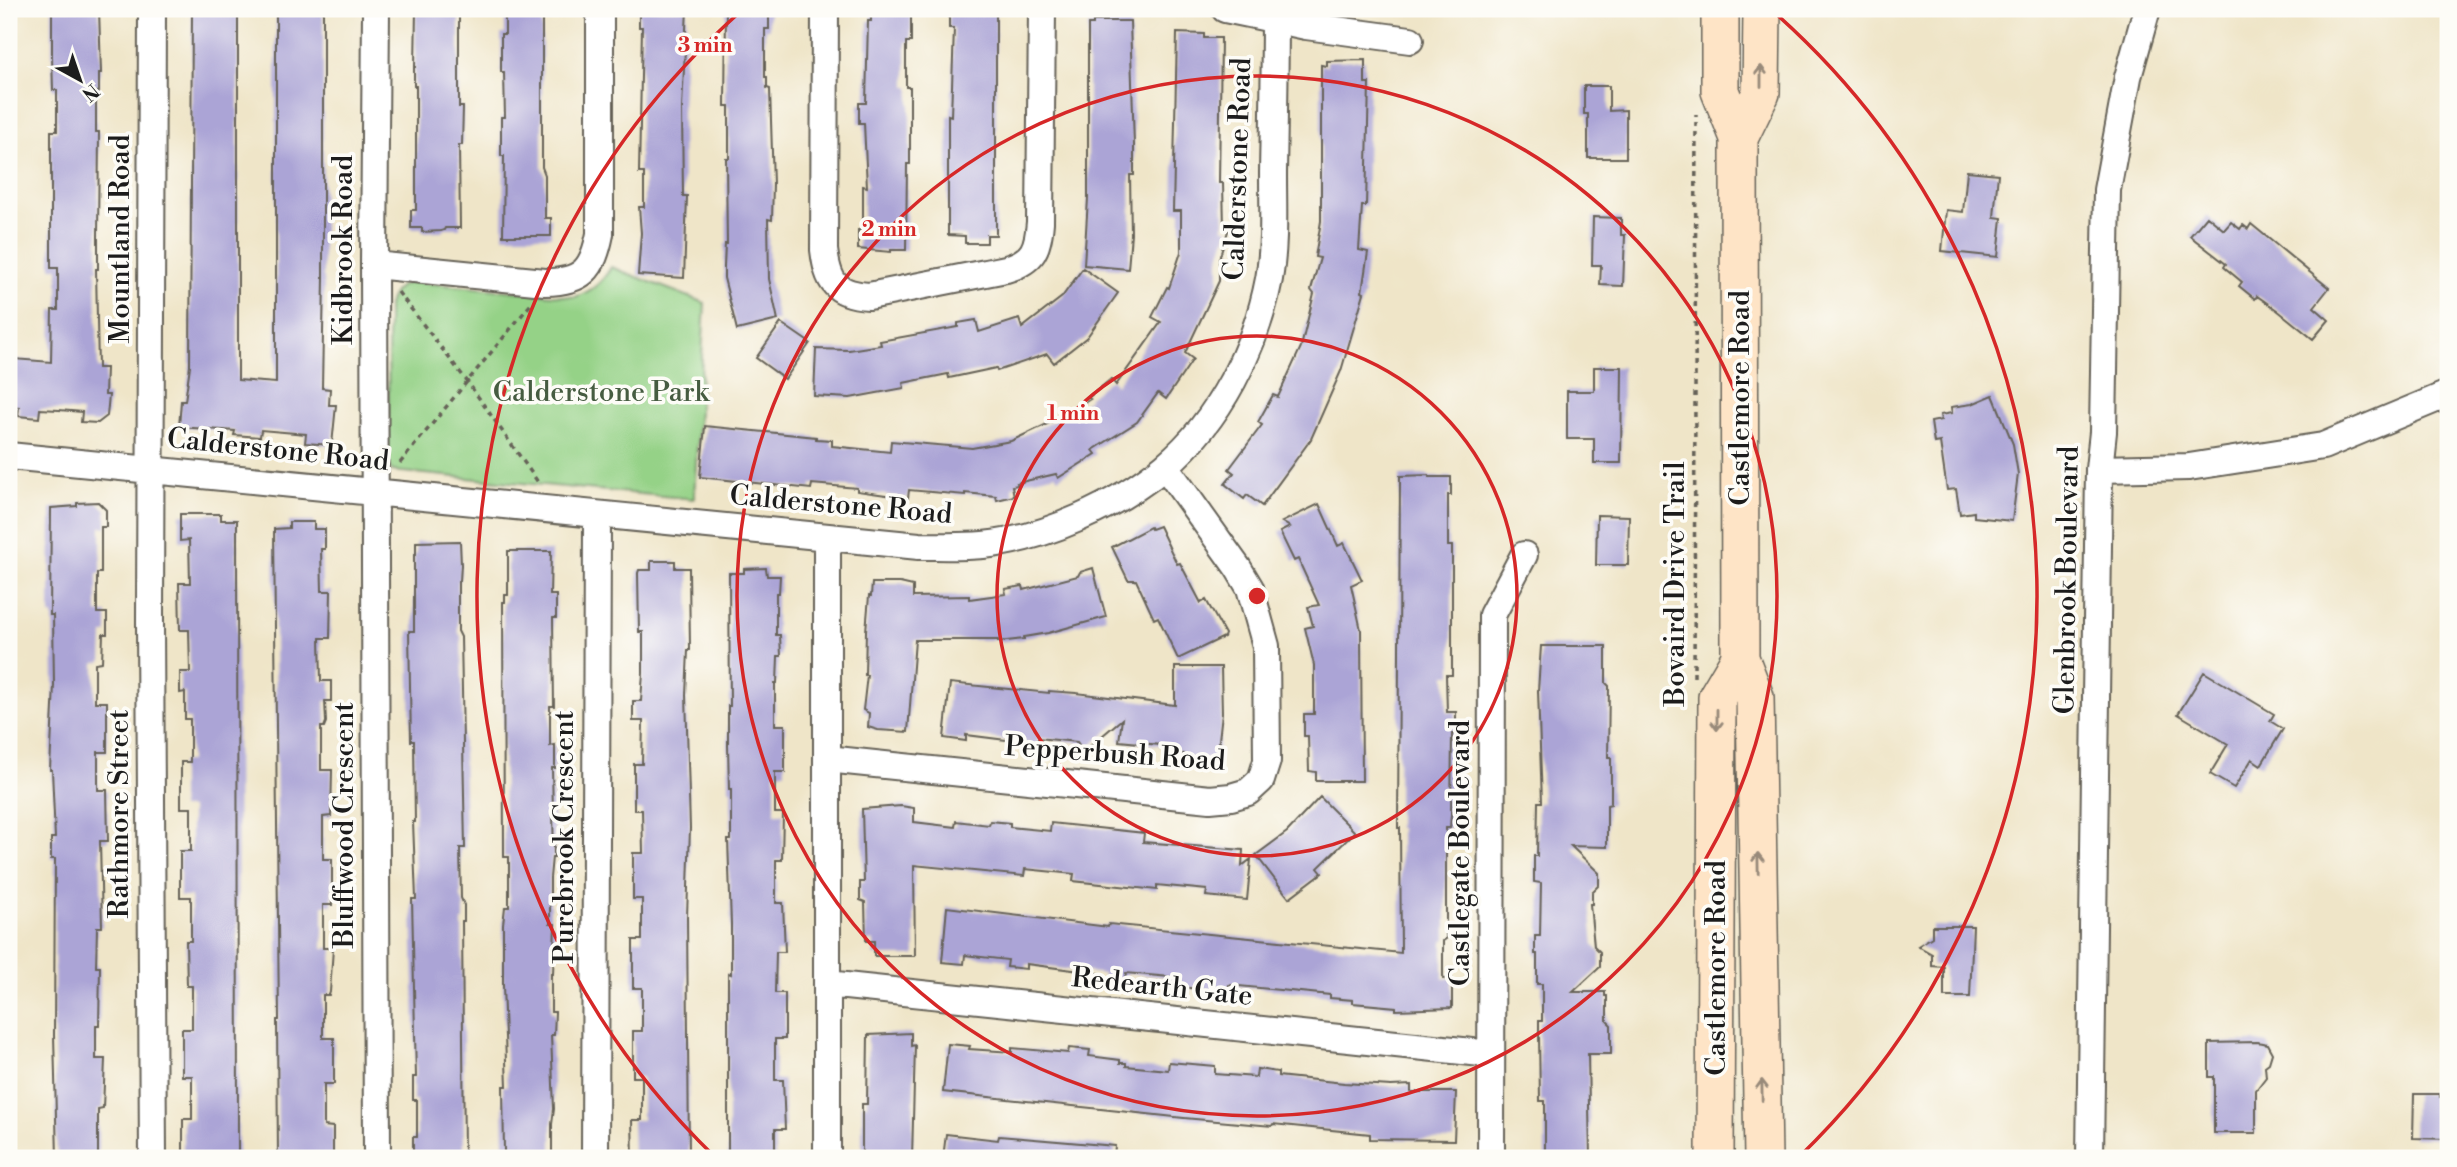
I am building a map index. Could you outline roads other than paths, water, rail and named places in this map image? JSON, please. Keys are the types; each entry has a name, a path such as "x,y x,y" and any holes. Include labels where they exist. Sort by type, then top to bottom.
{"main road":[{"name":"Castlemore Road","path":"1720,9 1720,91 1739,138 1740,658 1755,697 1763,1158"},
{"name":"Castlemore Road","path":"1739,138 1761,93 1762,9"},
{"name":"Castlemore Road","path":"1715,1158 1717,697 1740,658"}],"street":[{"name":"Mountland Road","path":"150,469 152,9"},
{"name":"Kidbrook Road","path":"374,492 376,9"},
{"path":"374,265 545,282 568,279 589,268 600,234 600,9"},
{"path":"825,9 824,250 827,270 834,285 849,295 869,296 1006,269 1021,265 1032,255 1039,239 1040,222 1042,9"},
{"path":"1225,9 1275,14 1306,26 1409,40"},
{"name":"Glenbrook Boulevard","path":"2090,1158 2099,469 2103,432 2107,190 2128,77 2147,9"},
{"name":"Calderstone Road","path":"9,456 597,516 953,547 1012,540 1070,523 1166,466 1204,423 1246,354 1264,303 1273,250 1275,14"},
{"path":"2099,469 2189,467 2323,446 2448,394"},
{"name":"Pepperbush Road","path":"827,759 1210,799 1248,792 1261,780 1266,761 1266,646 1258,612 1250,588 1238,568 1166,466"},
{"name":"Rathmore Street","path":"150,469 153,1158"},
{"name":"Bluffwood Crescent","path":"374,492 377,1158"},
{"name":"Purebrook Crescent","path":"595,1158 597,516"},
{"path":"827,537 827,1158"},
{"name":"Castlegate Boulevard","path":"1490,1158 1492,615 1524,555"},
{"name":"Redearth Gate","path":"827,984 1491,1054"}],"park label":[{"name":"Calderstone Park","path":"601,392"}]}
